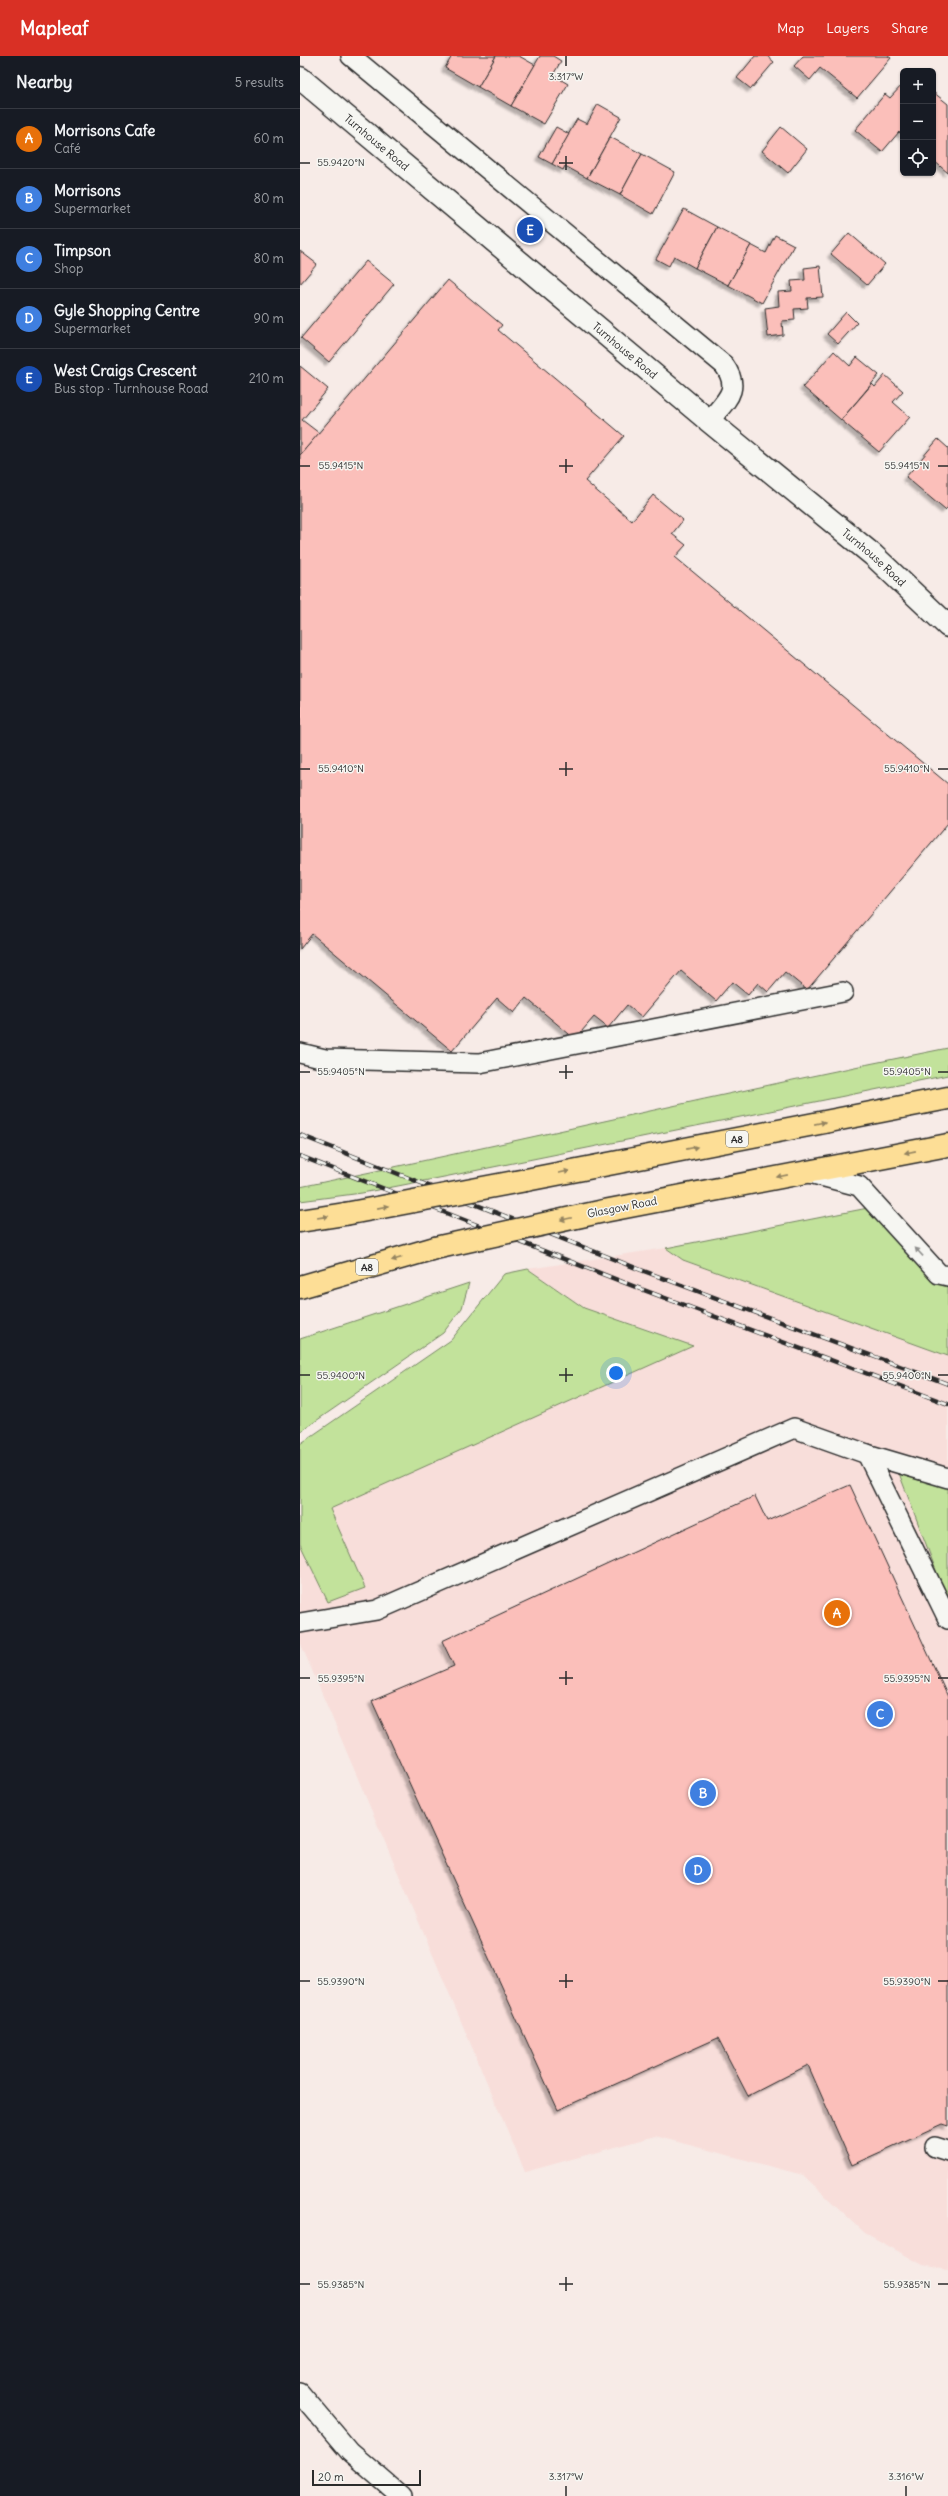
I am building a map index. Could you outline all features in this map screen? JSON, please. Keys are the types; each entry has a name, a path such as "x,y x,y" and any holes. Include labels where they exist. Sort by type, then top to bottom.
{"main road":[{"name":"A8","path":"300,1221 526,1180 948,1098"},
{"name":"Glasgow Road","path":"300,1287 435,1248 604,1211 805,1171 948,1145"}],"street":[{"name":"Turnhouse Road","path":"300,78 709,421 873,555 948,626"}],"lane":[{"path":"351,56 724,364 732,376 734,384 726,400 709,421"},
{"path":"300,1053 325,1059 479,1063 843,992"},
{"path":"805,1171 859,1186 939,1274 948,1276"},
{"path":"300,1624 377,1610 794,1428 867,1454 948,1478"},
{"path":"867,1454 948,1619"},
{"path":"300,2393 350,2452 401,2496"}],"shaded area":[{"path":"666,1248 683,1260 948,1356 948,2270 923,2265 865,2233 803,2175 655,2136 525,2172 300,1642 300,1503 658,1333 584,1308 528,1269"}],"green space":[{"path":"948,1048 948,1075 362,1193 300,1201 300,1187 867,1064"},
{"path":"878,1206 948,1276 948,1356 683,1260 666,1248"},
{"path":"528,1269 584,1308 693,1346 330,1509 365,1588 328,1602 300,1544 300,1444 451,1340 504,1274"},
{"path":"469,1283 462,1308 443,1333 300,1432 300,1339"},
{"path":"894,1460 948,1478 948,1602"}],"building":[{"path":"452,56 496,56 478,87 445,68"},
{"path":"496,56 519,56 535,65 511,106 478,87"},
{"path":"540,56 553,56 561,61 553,75 568,84 544,124 511,106"},
{"path":"755,56 767,56 774,62 751,89 737,78"},
{"path":"803,56 888,56 891,58 857,98 820,68 810,80 794,66"},
{"path":"900,87 900,133 899,132 882,152 855,130 885,94 890,98"},
{"path":"936,94 948,104 948,173 936,163"},
{"path":"598,104 621,117 587,178 565,166 563,170 552,164 577,119 587,124"},
{"path":"556,127 569,134 552,164 539,157"},
{"path":"781,127 807,149 788,173 762,151"},
{"path":"610,137 642,154 620,195 587,178"},
{"path":"642,154 675,172 653,214 620,195"},
{"path":"684,209 717,227 695,268 674,256 669,266 656,259"},
{"path":"717,227 751,245 728,285 695,268"},
{"path":"849,233 885,264 867,285 831,254"},
{"path":"775,235 794,245 762,303 728,285 751,245 766,253"},
{"path":"300,251 317,264 300,284"},
{"path":"366,261 394,284 329,362 301,338"},
{"path":"820,266 823,297 807,298 808,308 794,309 795,320 782,321 783,335 768,337 765,308 779,306 778,292 792,291 791,281 805,280 804,268"},
{"path":"448,280 502,325 498,330 624,436 585,481 632,521 653,495 683,520 672,534 686,545 675,557 948,784 948,823 807,990 785,972 768,992 758,983 748,995 732,982 716,1001 681,971 642,1017 627,1005 608,1028 594,1017 575,1039 526,998 514,1013 497,998 452,1051 312,934 300,949 300,455"},
{"path":"846,312 857,323 838,344 827,334"},
{"path":"834,351 850,366 857,357 879,375 841,420 803,387"},
{"path":"300,366 328,389 302,420 319,433 300,455"},
{"path":"885,375 903,391 893,402 910,417 879,452 841,420 872,384 875,387"},
{"path":"938,439 948,448 948,507 945,510 906,477"},
{"path":"850,1485 948,1697 948,2126 942,2124 852,2165 808,2065 748,2096 718,2038 558,2110 372,1701 454,1666 442,1641 755,1496 767,1521"}],"railway":[{"path":"300,1135 641,1270 948,1384"},
{"path":"300,1156 633,1286 948,1404"}],"place":[{"name":"West Craigs Crescent","path":"530,230"},
{"name":"Morrisons Cafe","path":"837,1613"},
{"name":"Timpson","path":"880,1714"},
{"name":"Morrisons","path":"703,1793"},
{"name":"Gyle Shopping Centre","path":"698,1870"}]}
